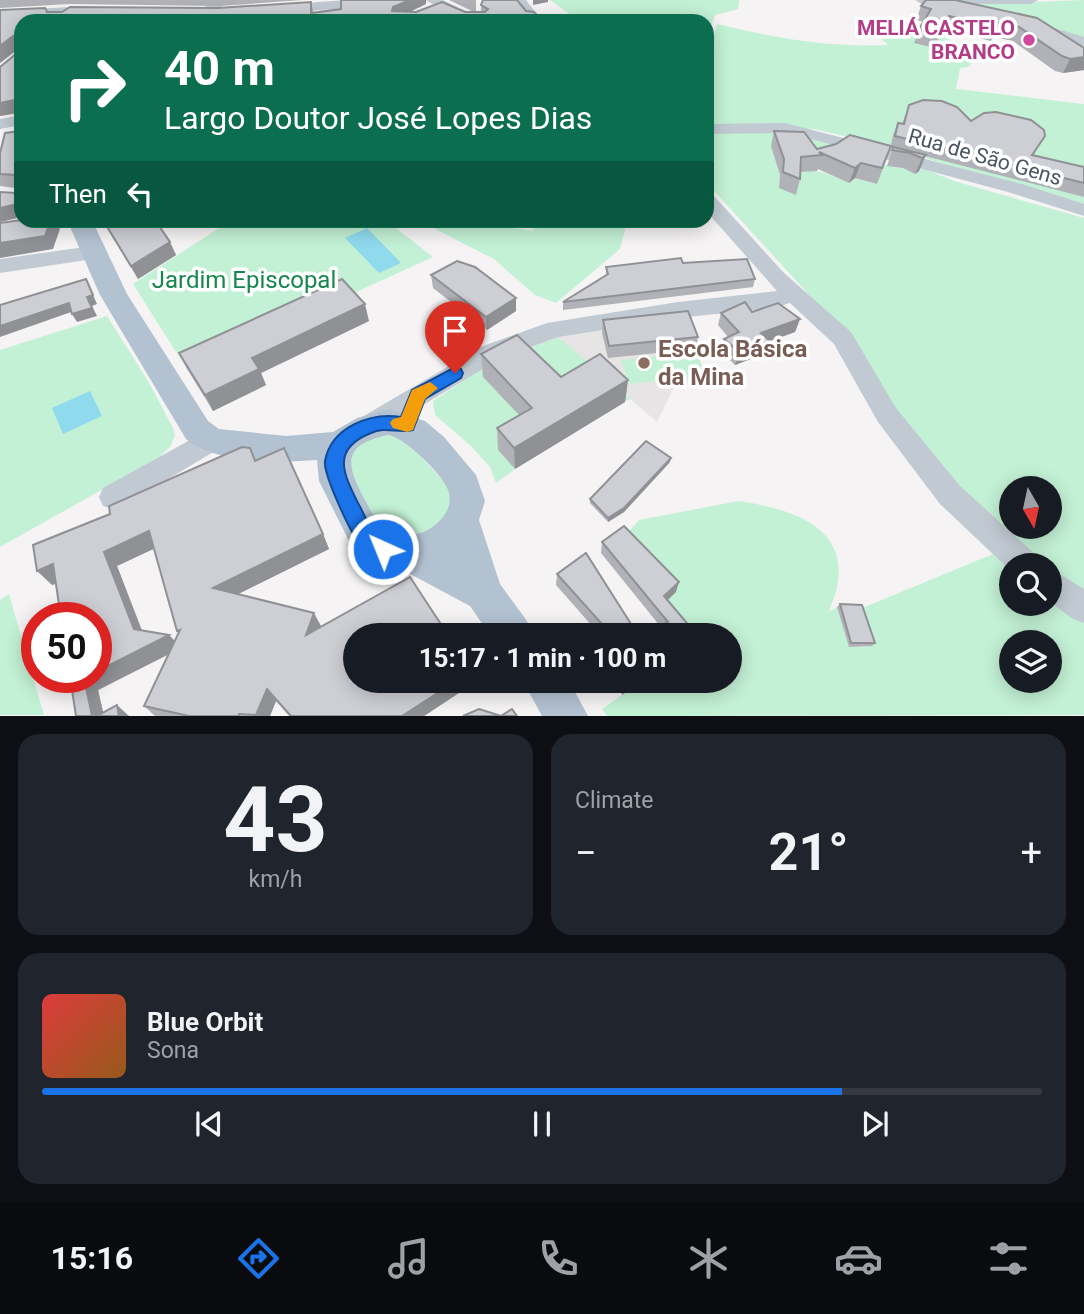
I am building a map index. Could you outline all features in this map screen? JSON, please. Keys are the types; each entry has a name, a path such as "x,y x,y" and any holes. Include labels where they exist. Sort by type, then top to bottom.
{"main road":[{"path":"82,228 92,253 197,430 210,440 286,449 338,460"},
{"path":"338,460 354,432 389,422 412,410 421,433 465,485 468,503 462,522 448,538 428,549 405,553"},
{"path":"338,460 367,537 383,549 405,553 484,593"},
{"path":"462,522 484,593 505,623"},
{"path":"552,693 567,716"}],"street":[{"path":"519,0 530,14"},
{"path":"922,0 990,15"},
{"path":"927,1 1031,0"},
{"path":"263,10 379,1"},
{"path":"421,14 438,3 463,14"},
{"path":"17,14 69,11"},
{"path":"172,11 192,14"},
{"path":"223,14 231,12"},
{"path":"1016,22 1056,31 1084,42"},
{"name":"Rua de São Gens","path":"714,129 785,128 809,133 1015,188 1084,210"},
{"path":"714,208 776,278 843,338 887,415 950,495 1012,553"},
{"path":"0,266 92,253"},
{"path":"412,410 492,352 555,329 678,310 772,300 794,294"},
{"path":"113,497 210,440"},
{"path":"1062,592 1084,608"}],"shaded area":[{"name":"Escola Básica da Mina","path":"599,326 696,349 705,375 673,389 657,422 555,335"}],"green space":[{"path":"550,0 739,0 738,9 715,15 714,18 714,14 569,14"},
{"path":"1084,0 1084,40 1061,30 960,5"},
{"path":"717,24 781,38 844,45 888,45 871,29 911,31 965,45 976,51 976,58 968,67 960,68 956,89 1084,104 1084,209 888,146 814,129 751,127 714,130 714,36"},
{"path":"714,133 792,133 850,148 831,159 772,146 780,175 779,188 797,175 812,171 849,183 855,178 876,184 884,165 903,168 915,174 922,168 954,181 1084,218 1084,608 1062,592 1062,553 1012,553 950,495 834,322 714,191"},
{"name":"Jardim Episcopal","path":"219,228 396,228 433,257 187,369 133,284"},
{"path":"435,228 515,228 532,231 534,228 625,228 620,249 556,303 535,295 494,259"},
{"path":"107,316 148,381 173,428 175,436 170,447 158,458 0,547 0,350"},
{"path":"558,337 631,399 532,430 499,451 515,469 496,483 490,467 472,447 435,415 433,401 492,362"},
{"path":"696,352 705,375 629,384 621,360"},
{"path":"391,435 406,441 451,489 449,517 415,539 384,533 348,475 347,460 363,440"},
{"path":"739,501 792,514 822,532 832,545 838,561 837,585 829,612 837,607 849,647 872,646 860,609 993,554 999,559 999,616 1062,616 1062,607 1084,623 1084,715 607,716 602,709 625,693 742,693 742,623 677,623 623,538 639,520"},
{"path":"9,594 21,635 21,693 38,693 44,715 0,715 0,600"}],"water":[{"path":"367,228 401,263 379,273 345,238"},
{"path":"90,391 102,416 63,434 52,408"}],"building":[{"path":"341,0 410,0 393,7 392,11 416,12 442,2 465,12 485,12 488,9 481,5 483,0 517,0 526,11 536,14 14,14 14,36 0,46 0,10 45,8 47,12 62,12 70,7 217,8 311,2 311,13 341,9"},
{"path":"926,0 955,0 1037,18 1084,48 1084,57 1070,59 1062,56 1019,27 999,23 997,27 949,16 941,34 919,29 931,9 921,6"},
{"path":"14,55 14,100 0,103 0,67"},
{"path":"923,100 942,101 957,107 971,121 984,113 996,112 1031,120 1044,130 1045,136 1032,155 1084,167 1084,183 895,136 898,123 904,124 909,105"},
{"path":"774,131 804,132 817,149 836,144 850,135 891,146 882,168 861,163 855,168 819,152 822,155 801,157 800,179 783,172 784,159"},
{"path":"14,132 14,175 0,174 0,153 5,133"},
{"path":"893,147 926,155 922,158 892,150"},
{"path":"0,192 14,193 14,205 0,208"},
{"path":"14,221 14,228 48,228 45,236 0,243 0,223"},
{"path":"108,228 160,228 170,242 131,266"},
{"path":"681,258 683,263 747,259 755,279 563,302 608,274 606,267"},
{"path":"457,261 475,267 516,298 486,317 431,275"},
{"path":"86,279 93,295 87,297 92,308 72,314 69,303 0,326 0,305"},
{"path":"342,279 365,304 252,358 259,369 205,395 179,353"},
{"path":"745,302 752,312 778,303 800,319 761,333 770,341 739,352 724,339 739,332 721,313"},
{"path":"688,311 698,337 609,346 603,320"},
{"path":"517,335 561,377 600,354 628,380 514,448 497,428 532,408 481,354"},
{"path":"646,441 671,458 624,508 608,518 590,499"},
{"path":"242,447 250,448 255,461 284,448 323,534 213,588 314,613 306,635 410,577 440,623 343,623 343,693 437,693 402,716 291,716 267,689 256,715 189,716 144,706 180,630 177,631 149,531 104,552 134,629 169,635 112,664 112,602 59,602 53,564 37,571 33,545 110,514 109,506"},
{"path":"624,526 679,582 664,596 687,623 666,623 668,622 602,542"},
{"path":"586,553 630,623 601,623 557,574"},
{"path":"840,604 862,605 875,643 851,643"},
{"path":"72,693 87,693 92,716 76,716"},
{"path":"117,705 119,716 97,716"},
{"path":"479,709 501,716 463,716"},
{"path":"512,709 517,716 501,716"}],"slow traffic":[{"path":"399,423 407,425 418,395 430,388"}],"place":[{"name":"MELIÁ CASTELO BRANCO","path":"1029,40"},
{"name":"Escola Básica da Mina","path":"644,363"}],"route":[{"path":"383,549 367,537 334,475 334,460 341,445 354,432 389,422 407,425 418,395 455,373"}]}
